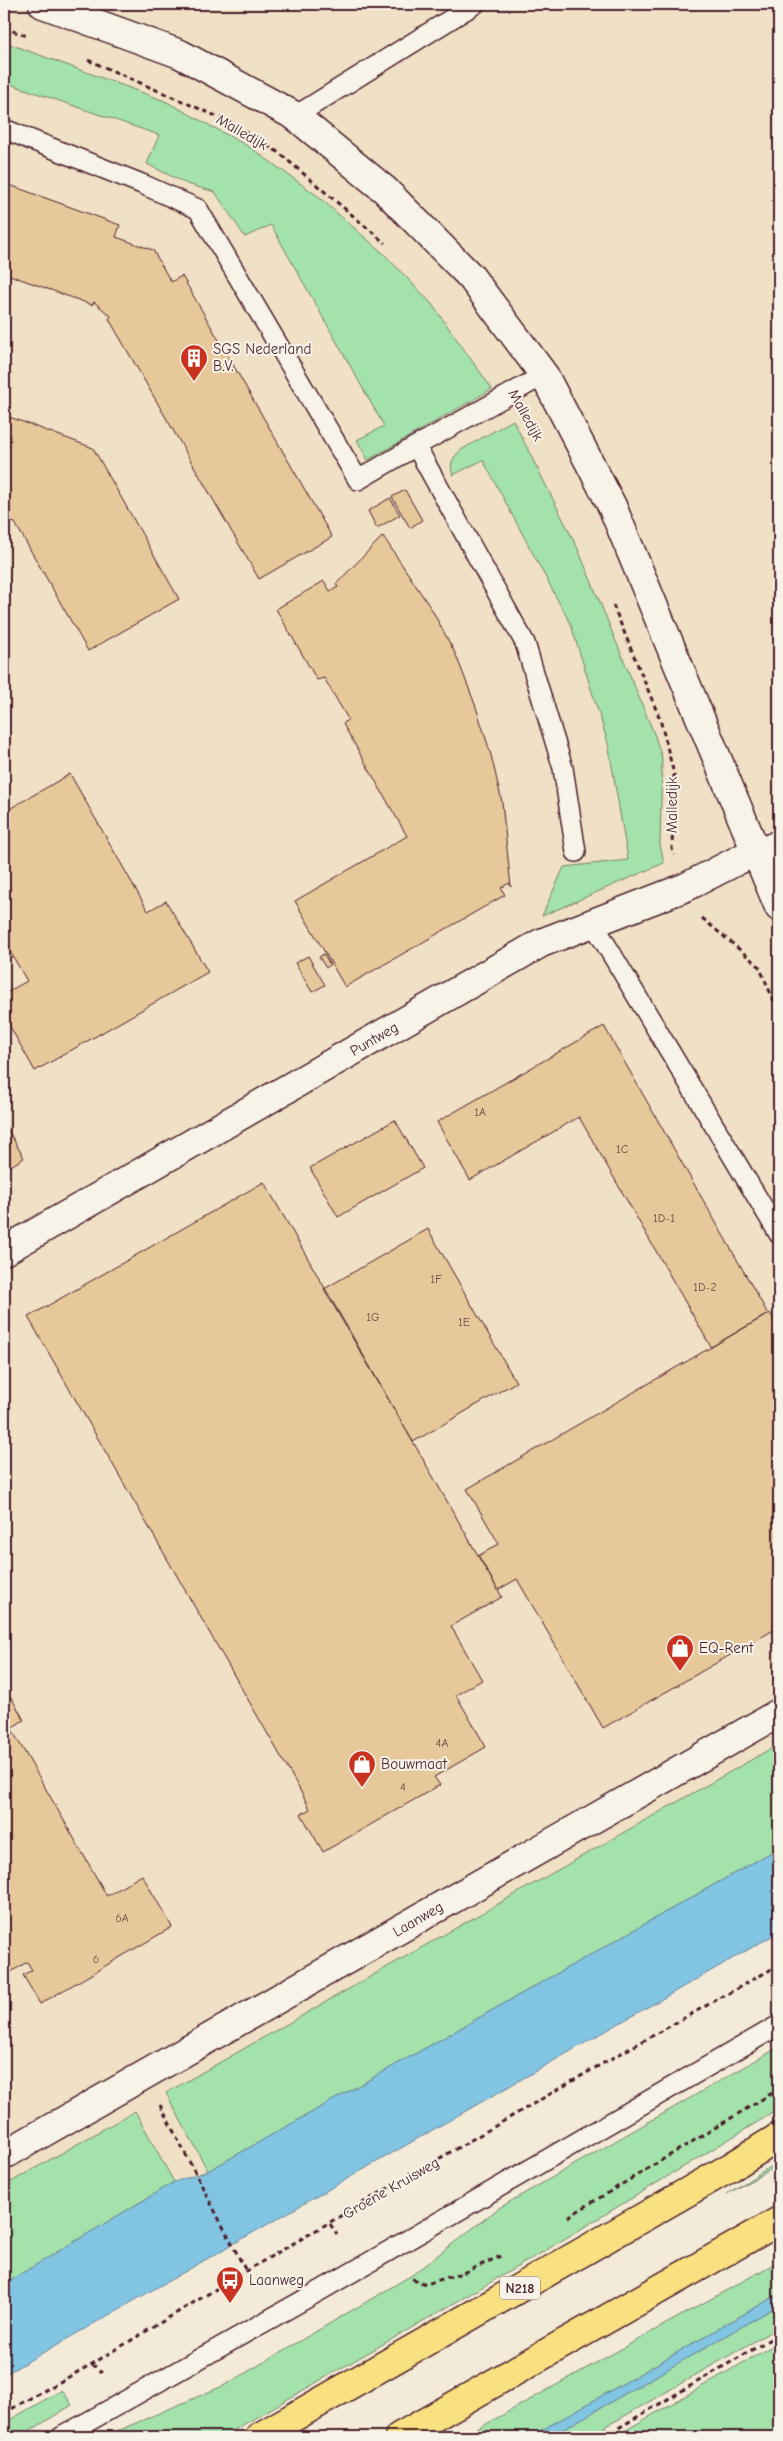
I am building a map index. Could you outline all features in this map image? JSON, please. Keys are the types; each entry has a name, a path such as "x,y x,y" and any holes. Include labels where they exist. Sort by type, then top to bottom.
{"main road":[{"name":"N218","path":"259,2437 731,2167 779,2137"},
{"path":"399,2437 779,2221"}],"street":[{"path":"43,4 180,54 295,116 385,190 471,277 544,375 612,506 768,845 779,907"},
{"name":"Puntweg","path":"4,1251 541,943 686,887 768,845"},
{"name":"Laanweg","path":"4,2155 779,1713"}],"lane":[{"path":"295,116 475,4"},
{"path":"4,129 142,184 198,209 358,480 544,375"},
{"path":"416,446 525,643 563,768 576,852"},
{"path":"593,923 779,1234"},
{"path":"62,2437 323,2289 779,2025"}],"path":[{"path":"4,28 30,37"},
{"name":"Malledijk","path":"81,57 224,120 270,148 390,247"},
{"name":"Malledijk","path":"611,601 660,719 674,774 672,849 686,887 703,921 759,966 779,1013"},
{"name":"Groene Kruisweg","path":"4,2413 92,2364 246,2271 330,2224 600,2065 779,1965"},
{"path":"145,2074 246,2271"},
{"path":"563,2221 779,2089"},
{"path":"330,2224 337,2234"},
{"path":"412,2279 426,2284 465,2272 507,2253"},
{"path":"603,2437 779,2334"},
{"path":"92,2364 102,2372"}],"shaded area":[{"path":"4,4 779,4 779,1886 4,2333"}],"green space":[{"path":"4,42 165,101 251,148 315,194 384,254 431,303 492,389 368,460 357,440 384,426 271,225 245,237 215,192 187,184 147,164 159,135 4,82"},
{"path":"513,420 578,549 655,736 662,758 660,844 664,863 542,916 564,867 628,860 608,743 571,625 483,460 453,475 451,468 452,461 461,450"},
{"path":"779,1744 779,1848 208,2171 166,2093"},
{"path":"779,2047 779,2109 543,2252 222,2437 103,2437 225,2385 412,2275 499,2208"},
{"path":"135,2111 174,2182 4,2284 4,2186"},
{"path":"779,2161 779,2165 727,2194"},
{"path":"779,2261 779,2294 530,2437 463,2437"},
{"path":"779,2305 779,2327 588,2437 550,2437"},
{"path":"779,2342 779,2437 614,2437"},
{"path":"62,2390 72,2405 20,2437 4,2437 4,2423"}],"water":[{"path":"779,1848 779,1932 4,2375 4,2284 174,2182 208,2171"},
{"path":"779,2294 779,2305 550,2437 530,2437"}],"building":[{"name":"SGS Nederland B.V.","path":"4,183 120,225 116,237 153,250 171,282 182,276 332,537 259,579 109,319 111,316 94,302 92,305 4,273"},
{"path":"4,415 93,448 179,599 88,651 15,523 4,519"},
{"path":"405,490 422,520 410,528 392,497"},
{"path":"390,498 400,515 377,528 368,511"},
{"path":"383,536 432,610 456,655 476,707 491,755 502,802 511,887 509,883 501,888 505,895 345,987 295,901 407,836 343,724 348,719 324,678 317,680 276,609 324,581 330,591 338,587 336,584"},
{"path":"70,774 148,911 166,901 208,972 35,1071 4,1016 4,994 27,981 4,941 4,812"},
{"path":"324,954 330,965 326,968 319,957"},
{"path":"308,956 325,985 312,992 295,963"},
{"path":"604,1026 768,1314 711,1347 579,1117 470,1180 437,1122"},
{"path":"395,1120 423,1168 338,1217 310,1168"},
{"path":"4,1123 24,1158 4,1170"},
{"path":"264,1182 502,1597 451,1626 482,1680 456,1695 486,1747 434,1777 440,1785 323,1852 301,1814 310,1809 296,1783 28,1317"},
{"path":"428,1229 516,1382 413,1442 324,1289"},
{"path":"770,1313 779,1328 779,1627 603,1728 517,1579 498,1590 478,1556 499,1544 467,1489"},
{"path":"11,1697 24,1720 11,1728 107,1896 142,1875 172,1927 40,2004 23,1975 32,1970 27,1962 11,1972 4,1959 4,1702"}],"place":[{"name":"SGS Nederland B.V.","path":"194,382"},
{"name":"EQ-Rent","path":"680,1672"},
{"name":"Bouwmaat","path":"362,1788"},
{"name":"Laanweg","path":"230,2304"}]}
